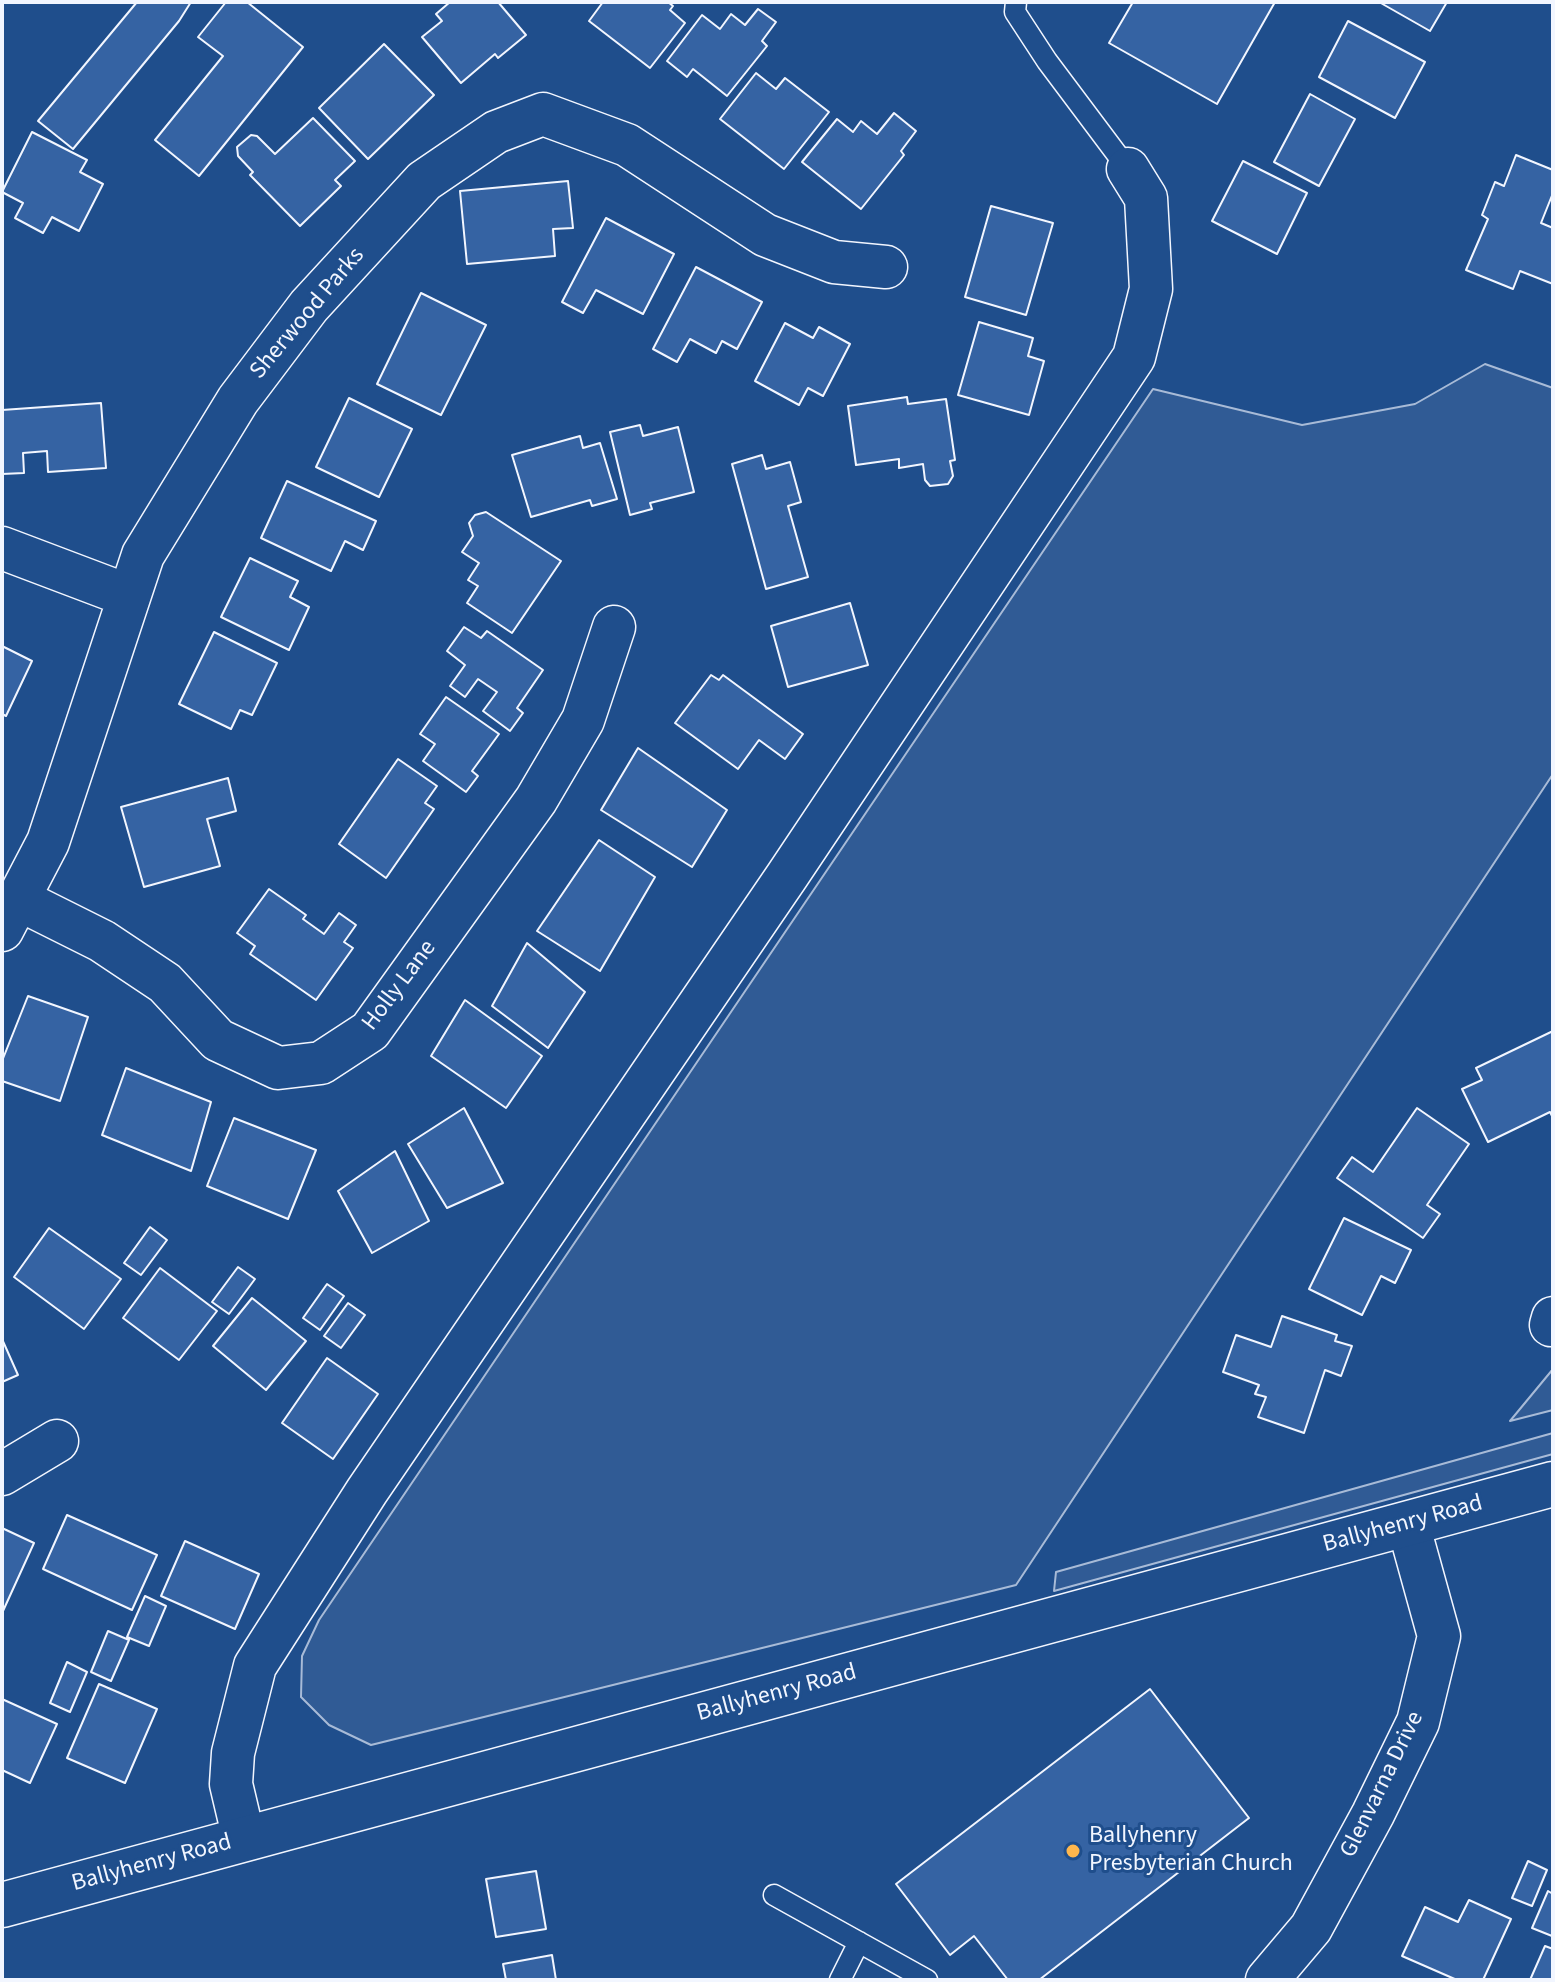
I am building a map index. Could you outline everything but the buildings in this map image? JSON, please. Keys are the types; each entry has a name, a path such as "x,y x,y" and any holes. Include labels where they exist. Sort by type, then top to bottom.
{"main road":[{"name":"Ballyhenry Road","path":"2,1905 1553,1484"}],"street":[{"name":"Sherwood Parks","path":"10,915 48,842 143,555 230,412 309,306 424,181 496,132 543,114 627,145 765,235 834,262 886,267"},
{"path":"244,1839 231,1784 233,1753 255,1666 367,1491 787,876 1134,357 1151,289 1146,198 1128,169"},
{"path":"2,548 129,596"},
{"name":"Holly Lane","path":"10,915 102,941 165,983 218,1040 278,1068 321,1063 370,1031 536,800 583,720 614,627"},
{"path":"2,1474 57,1441"},
{"name":"Glenvarna Drive","path":"1282,1976 1373,1814 1418,1722 1439,1636 1408,1524"}],"lane":[{"path":"1016,2 1015,12 1047,61 1128,169"},
{"path":"774,1895 927,1980"},
{"path":"840,1980 859,1942"}],"shaded area":[{"path":"1485,364 1553,388 1553,774 1016,1585 371,1745 329,1725 301,1697 302,1656 319,1620 1153,389 1302,425 1415,404"},
{"path":"1553,1369 1553,1410 1510,1421"},
{"path":"1553,1433 1553,1454 1054,1591 1056,1572"}],"place":[{"name":"Ballyhenry Presbyterian Church","path":"1073,1851"}]}
